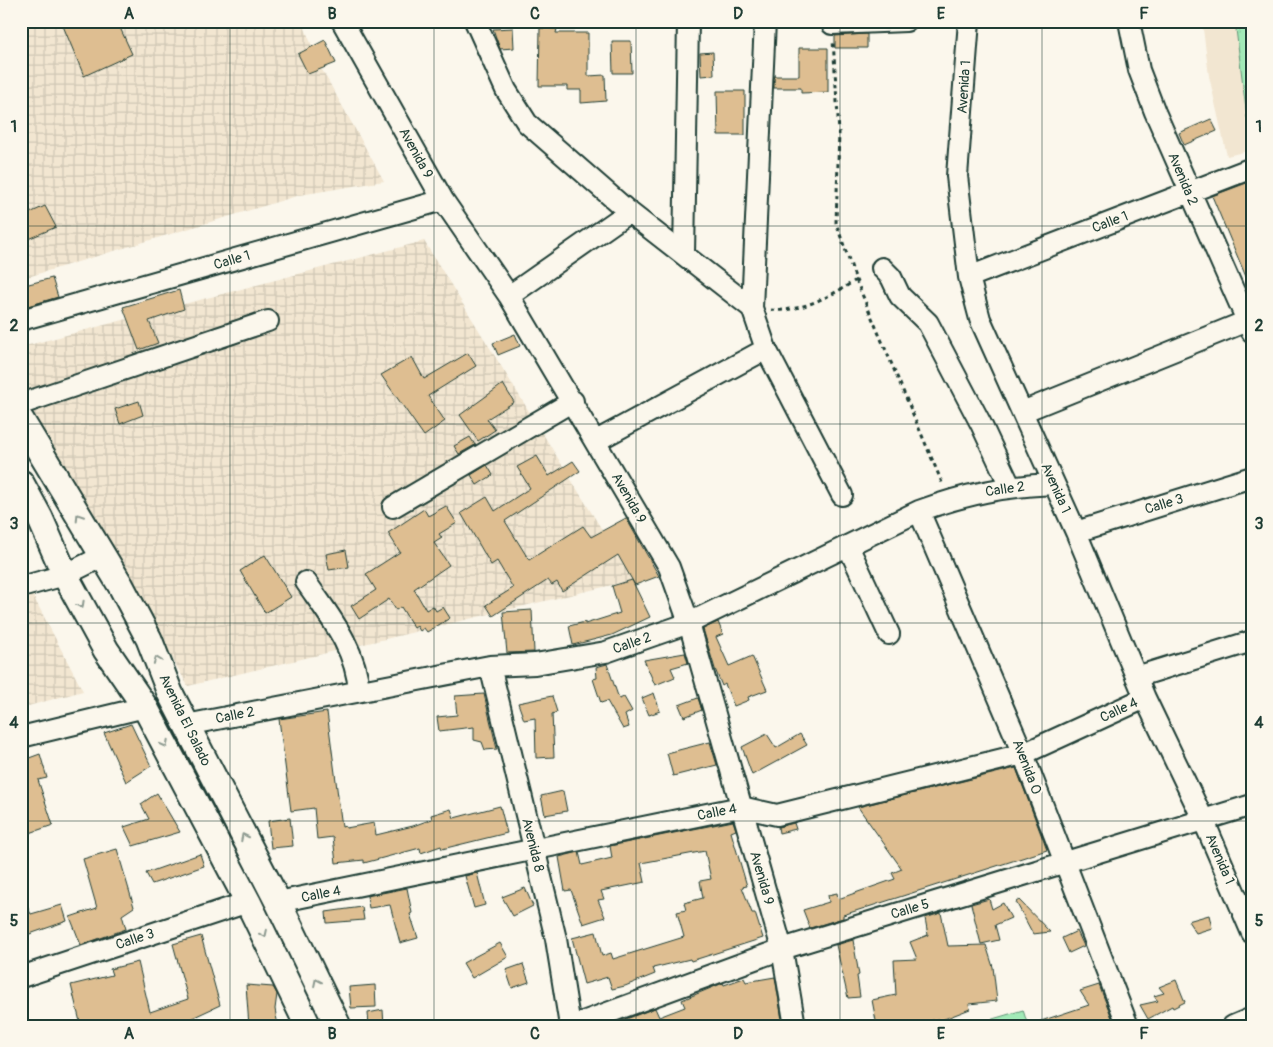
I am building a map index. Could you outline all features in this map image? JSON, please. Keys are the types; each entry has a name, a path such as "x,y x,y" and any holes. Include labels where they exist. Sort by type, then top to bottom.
{"main road":[{"name":"Avenida El Salado","path":"21,420 103,556 149,639 170,693 278,902 338,1026"},
{"name":"Avenida El Salado","path":"21,483 40,518 65,575 106,650 145,706 248,902 308,1026"}],"street":[{"name":"Avenida 9","path":"342,21 443,200 509,296 573,401 669,567 689,623 782,949 795,1026"},
{"path":"475,21 506,90 526,122 628,212 752,308"},
{"path":"684,254 688,21"},
{"path":"765,21 752,308 766,349 842,495"},
{"name":"Avenida 1","path":"969,21 957,176 969,277 980,319 1076,532 1145,698 1202,819 1252,933"},
{"name":"Avenida 2","path":"1128,21 1139,70 1188,192 1250,324"},
{"path":"832,23 906,22"},
{"name":"Calle 1","path":"969,277 1252,168"},
{"name":"Calle 1","path":"21,320 443,200"},
{"path":"509,296 628,212"},
{"path":"882,268 891,276 900,296 928,324 981,424 1010,486"},
{"path":"21,404 268,321"},
{"path":"1022,412 1250,324"},
{"path":"596,441 766,349"},
{"path":"393,507 573,401"},
{"name":"Calle 3","path":"1076,532 1252,477"},
{"name":"Calle 2","path":"186,724 490,666 535,664 606,652 689,623 919,511 949,500 1010,486 1054,484"},
{"name":"Avenida 0","path":"919,511 1023,754 1063,862 1128,1026"},
{"path":"848,546 889,634"},
{"path":"21,587 65,575 103,556"},
{"path":"306,582 345,639 358,674 359,691"},
{"name":"Calle 4","path":"1136,677 1252,641"},
{"name":"Avenida 8","path":"490,666 556,939 571,1026"},
{"name":"Calle 4","path":"278,902 741,807 777,815 1023,754 1145,698"},
{"path":"21,737 145,706"},
{"name":"Calle 5","path":"571,1026 782,949 1252,805"},
{"name":"Calle 3","path":"21,977 248,902"},
{"path":"1233,1026 1252,1018"}],"path":[{"path":"832,23 839,133 836,223 856,280 949,500"},
{"path":"752,308 781,311 841,290 856,280"}],"shaded area":[{"path":"21,21 302,21 320,66 384,181 300,195 21,279"},
{"path":"1202,21 1252,21 1252,150 1227,156 1209,76"},
{"path":"424,241 633,580 188,686 21,395 21,347"},
{"path":"21,573 83,691 21,708"}],"green space":[{"path":"1235,21 1252,21 1252,118 1247,118"},
{"path":"1023,1010 1028,1026 969,1026"}],"building":[{"path":"61,21 117,21 132,54 84,76"},
{"path":"513,28 514,48 500,49 493,29"},
{"path":"540,28 557,29 556,33 588,33 588,76 605,75 606,101 581,103 581,90 567,90 567,86 539,86"},
{"path":"867,34 867,48 835,48 835,36"},
{"path":"325,40 336,63 308,74 298,54"},
{"path":"612,41 631,41 632,73 613,73"},
{"path":"799,48 828,48 828,92 801,93 801,88 774,88 774,76 799,76"},
{"path":"713,52 714,75 701,76 700,53"},
{"path":"717,91 745,91 745,135 718,135"},
{"path":"1211,119 1217,131 1184,145 1179,133"},
{"path":"1252,181 1252,291 1212,196"},
{"path":"45,206 56,227 21,242 21,217"},
{"path":"52,278 58,297 21,308 21,286"},
{"path":"179,290 184,309 149,321 158,343 139,350 123,307"},
{"path":"515,334 520,346 498,355 493,343"},
{"path":"468,353 476,366 428,396 445,421 424,436 381,375 412,357 424,379"},
{"path":"503,384 514,402 487,419 495,430 478,441 460,415"},
{"path":"139,401 143,415 120,424 115,409"},
{"path":"470,437 475,445 459,454 454,446"},
{"path":"537,456 549,476 573,461 580,471 505,521 529,560 583,526 591,537 626,518 659,576 635,585 618,555 562,591 557,582 552,585 548,580 493,616 486,605 513,588 497,561 491,565 461,513 487,497 495,511 530,488 517,467"},
{"path":"487,465 493,475 477,485 471,475"},
{"path":"446,506 457,523 439,534 442,538 434,543 449,565 414,589 426,610 433,606 436,611 443,607 450,618 427,632 424,628 420,631 417,626 414,628 401,607 396,610 389,599 359,619 351,606 376,590 366,574 400,552 388,533 424,509 428,516"},
{"path":"346,550 349,567 329,570 326,554"},
{"path":"265,555 291,597 265,613 240,571"},
{"path":"632,580 650,617 612,635 573,645 569,626 585,622 585,624 620,613 612,586"},
{"path":"532,610 534,652 507,653 503,612"},
{"path":"718,622 723,634 716,637 729,666 752,656 767,690 748,697 749,700 734,706 725,684 722,686 715,669 703,629"},
{"path":"685,653 688,663 671,668 675,677 655,685 644,660"},
{"path":"607,664 619,699 624,697 632,711 625,715 629,727 623,729 607,701 601,703 593,679 597,678 596,667"},
{"path":"654,693 660,711 649,715 642,698"},
{"path":"484,694 497,749 485,750 482,742 474,740 474,727 439,731 437,717 457,715 455,696"},
{"path":"552,696 557,712 552,714 554,757 536,758 535,718 524,720 518,703"},
{"path":"698,698 702,710 684,717 679,705"},
{"path":"327,712 342,827 374,823 376,835 413,826 432,819 431,815 451,809 454,818 500,806 507,833 442,849 441,846 421,853 420,848 364,863 364,860 336,863 333,837 317,839 314,808 291,811 279,719"},
{"path":"131,724 151,766 126,782 104,733"},
{"path":"767,734 776,748 800,734 807,745 752,775 742,747"},
{"path":"710,742 717,765 673,776 667,753"},
{"path":"40,754 47,778 38,780 53,825 21,836 21,761"},
{"path":"1016,768 1047,850 843,915 843,918 810,928 803,910 829,902 828,895 837,893 838,899 895,879 892,873 902,869 858,807"},
{"path":"563,791 567,811 545,815 541,796"},
{"path":"157,793 180,832 133,846 124,827 149,819 141,804"},
{"path":"290,818 293,846 271,848 268,821"},
{"path":"733,821 736,830 731,832 747,886 742,887 752,913 755,913 763,938 691,961 690,959 653,968 655,974 625,986 612,989 608,977 584,984 572,938 596,932 602,956 611,953 613,959 684,937 677,912 686,910 684,903 703,898 700,881 711,879 705,851 641,863 645,882 601,891 604,899 598,900 605,917 583,924 571,890 565,891 559,857 579,852 582,865 612,858 610,846"},
{"path":"794,823 796,829 779,833 778,827"},
{"path":"117,849 134,907 122,915 126,929 81,945 70,917 97,908 83,859"},
{"path":"200,854 204,866 152,884 146,873"},
{"path":"477,873 485,905 474,908 465,876"},
{"path":"407,888 412,913 410,914 418,938 400,943 390,905 369,908 367,896"},
{"path":"525,888 533,906 513,916 502,897"},
{"path":"21,895 31,914 62,905 67,921 21,937"},
{"path":"989,899 992,909 1003,903 1011,918 995,925 999,940 981,944 971,904"},
{"path":"1019,900 1050,932 1033,934 1016,902"},
{"path":"362,907 364,920 327,923 326,912"},
{"path":"941,913 948,946 986,945 993,967 997,1001 969,1004 970,1009 939,1021 938,1019 907,1026 877,1026 872,1000 896,995 894,960 917,959 910,942 928,935 925,918"},
{"path":"1209,915 1212,928 1196,933 1188,921"},
{"path":"1077,931 1084,946 1069,953 1062,938"},
{"path":"201,936 220,1005 175,1026 81,1026 71,985 112,975 110,969 138,962 150,1012 188,999 173,944"},
{"path":"853,940 859,975 857,976 860,997 848,998 836,945"},
{"path":"500,943 508,957 472,978 463,963"},
{"path":"523,964 529,982 512,988 506,970"},
{"path":"775,977 783,1026 608,1026 655,1008 659,1017 685,1007 682,1000 723,983 724,985 744,978 746,982"},
{"path":"1176,980 1185,1002 1173,1008 1172,1006 1148,1019 1140,1005 1158,1001 1154,996 1164,993 1159,987"},
{"path":"246,985 273,987 277,994 275,1009 278,1026 249,1026"},
{"path":"375,985 376,1007 351,1008 349,987"},
{"path":"1099,985 1114,1023 1105,1026 1035,1026 1035,1023 1089,1005 1080,991"},
{"path":"383,1010 384,1026 369,1026 368,1013"}]}
